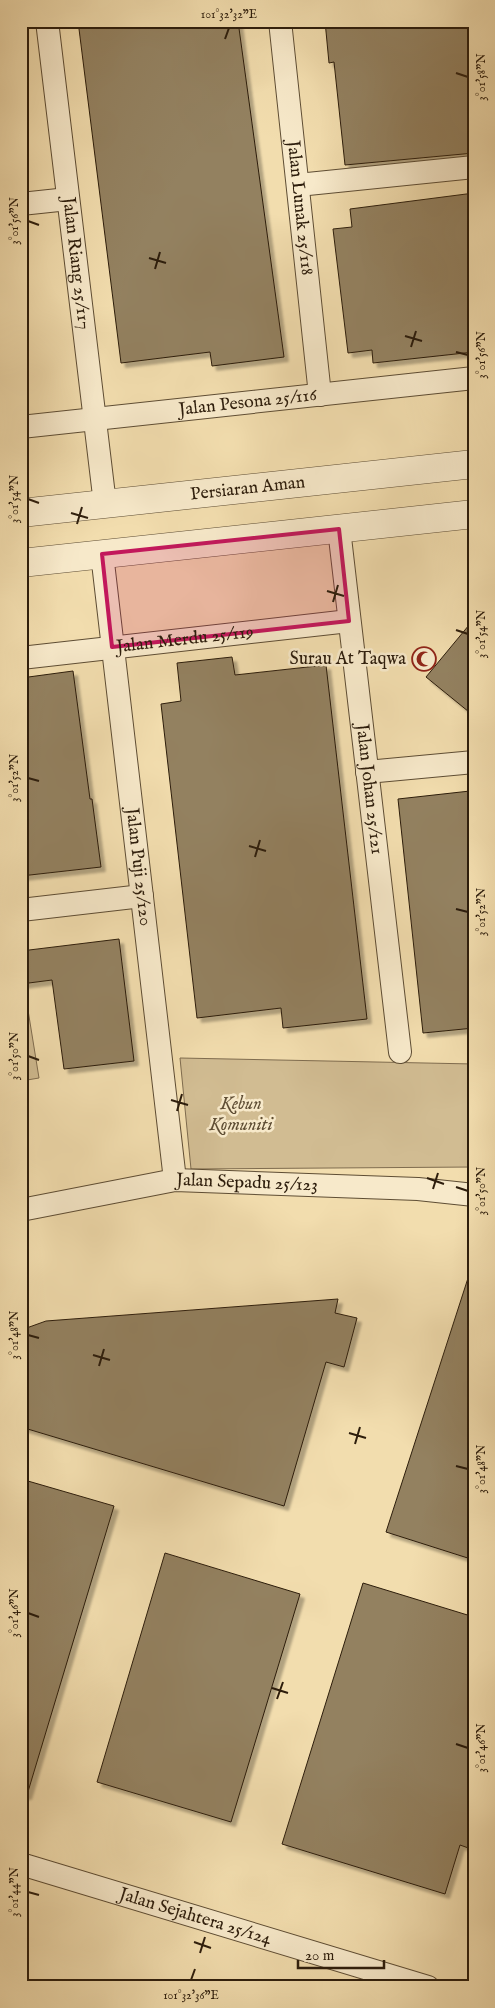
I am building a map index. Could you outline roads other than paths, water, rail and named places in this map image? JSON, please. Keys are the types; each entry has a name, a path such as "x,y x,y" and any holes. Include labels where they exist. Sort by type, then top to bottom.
{"street":[{"name":"Jalan Riang 25/117","path":"47,21 105,504"},
{"name":"Jalan Lunak 25/118","path":"280,21 320,395"},
{"path":"298,185 474,167"},
{"path":"21,204 68,199"},
{"name":"Jalan Pesona 25/116","path":"21,427 474,378"},
{"name":"Persiaran Aman","path":"21,514 474,464"},
{"path":"21,563 474,514"},
{"name":"Jalan Johan 25/121","path":"339,529 400,1052"},
{"name":"Jalan Puji 25/120","path":"102,554 175,1180"},
{"name":"Jalan Merdu 25/119","path":"21,658 349,621"},
{"path":"367,772 474,762"},
{"path":"21,910 142,896"},
{"name":"Jalan Sepadu 25/123","path":"21,1210 175,1180 418,1189 474,1195"},
{"name":"Jalan Sejahtera 25/124","path":"21,1864 428,1987"}],"place":[{"name":"Surau At Taqwa","path":"424,659"}],"park label":[{"name":"Kebun Komuniti","path":"241,1114"}]}
